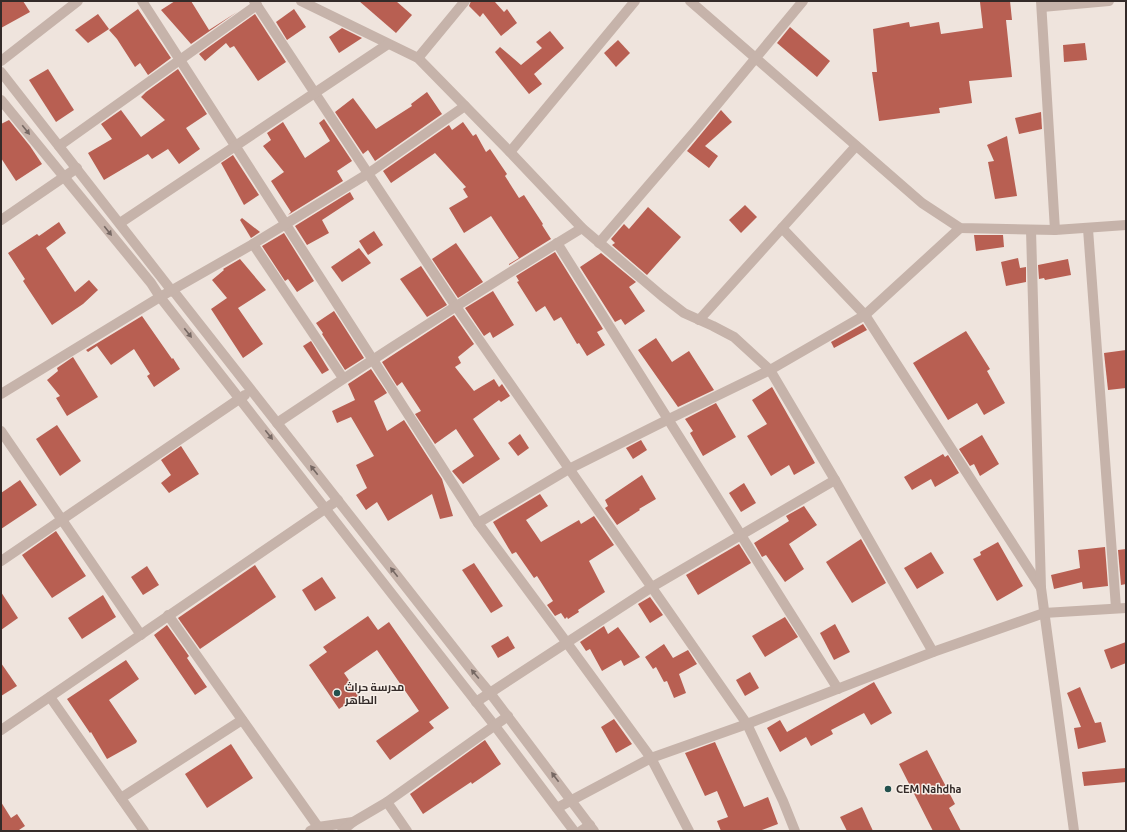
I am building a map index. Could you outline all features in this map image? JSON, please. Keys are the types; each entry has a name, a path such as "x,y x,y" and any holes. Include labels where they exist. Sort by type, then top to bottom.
{"street":[{"path":"142,1 478,523 650,758 689,831"},
{"path":"301,1 418,58 582,228 684,313 734,337 770,370 835,480 933,652"},
{"path":"418,58 465,1"},
{"path":"510,152 635,1"},
{"path":"690,1 922,203 960,228 1055,230 1126,225"},
{"path":"599,243 696,130 803,1"},
{"path":"1055,230 1041,4 1109,1"},
{"path":"1,61 72,3"},
{"path":"59,146 180,61 256,3 455,305 747,724 783,801 795,831"},
{"path":"120,223 388,44"},
{"path":"1,72 508,716 592,828 581,831"},
{"path":"1,100 151,283 160,297 495,726 574,831"},
{"path":"1,394 160,297 253,244 369,173 465,106"},
{"path":"699,320 856,146"},
{"path":"1,220 77,168"},
{"path":"277,423 455,305 582,228"},
{"path":"782,228 865,315 1041,588"},
{"path":"478,523 569,470 770,370 865,315 960,228"},
{"path":"556,808 650,758 747,724 933,652 1044,613 1121,608 1088,228"},
{"path":"1031,230 1041,588 1074,831"},
{"path":"557,243 667,420 741,534 838,689"},
{"path":"253,244 343,378"},
{"path":"1,561 252,390"},
{"path":"1,431 141,635"},
{"path":"476,702 652,587 835,480"},
{"path":"1,730 338,500"},
{"path":"168,616 242,720 316,830 353,822"},
{"path":"50,697 144,831"},
{"path":"342,831 353,822 387,802 508,716"},
{"path":"121,798 242,720"},
{"path":"387,802 407,831"}],"building":[{"path":"1,1 23,1 30,12 1,28"},
{"path":"175,1 191,1 209,30 237,12 191,44 161,10"},
{"path":"359,1 396,1 412,15 396,33"},
{"path":"471,1 496,1 495,2 504,12 507,9 517,23 501,36 483,13 480,17 469,6"},
{"path":"1010,1 1012,20 1006,20 1012,77 969,81 972,103 939,108 940,113 879,121 872,72 877,72 873,29 909,22 910,27 939,22 941,34 983,28 980,2"},
{"path":"138,9 171,58 148,75 140,63 135,67 117,39 109,30"},
{"path":"294,9 306,27 287,40 276,22"},
{"path":"98,14 109,29 88,43 75,30"},
{"path":"255,14 286,62 258,81 234,46 230,48 226,43 205,61 199,54"},
{"path":"790,27 830,61 817,77 777,43"},
{"path":"342,28 362,38 339,53 329,37"},
{"path":"550,31 564,48 534,74 542,84 529,94 495,52 500,47 521,65 542,48 536,42"},
{"path":"618,40 630,53 616,67 604,53"},
{"path":"1085,43 1087,60 1064,62 1063,45"},
{"path":"48,69 74,110 56,122 29,80"},
{"path":"178,69 207,114 186,128 200,149 179,164 168,149 152,159 148,154 104,180 88,153 112,139 101,124 121,110 141,137 165,120 141,97"},
{"path":"427,92 442,114 375,161 368,150 363,154 335,112 353,98 376,129 412,106 411,104"},
{"path":"721,110 732,122 705,146 718,156 709,168 687,151"},
{"path":"1041,112 1042,129 1019,134 1015,118"},
{"path":"324,119 352,161 337,171 343,181 288,215 291,212 271,181 284,172 263,146 271,140 267,133 283,122 305,158 330,141 319,123"},
{"path":"9,120 30,146 42,164 16,181 1,158 1,124"},
{"path":"463,122 473,136 476,134 486,152 490,149 507,174 505,176 519,198 524,195 551,239 509,265 519,258 491,216 464,233 449,208 468,197 463,189 466,187 435,153 391,183 383,171 449,125 452,130"},
{"path":"1007,136 1017,196 995,199 988,162 994,161 987,145"},
{"path":"233,155 259,195 244,205 221,163"},
{"path":"350,192 354,199 322,220 329,233 307,245 295,226"},
{"path":"745,205 757,217 741,233 729,220"},
{"path":"648,207 681,237 647,275 612,245 615,243 611,239 624,224 629,229"},
{"path":"242,218 260,232 251,238 240,220"},
{"path":"59,222 66,233 46,248 75,292 89,280 98,290 83,304 52,325 23,281 25,279 8,253 37,234 39,236"},
{"path":"374,231 383,245 368,255 359,241"},
{"path":"284,233 314,281 297,292 288,279 285,281 262,246"},
{"path":"974,235 1003,235 1004,247 976,251"},
{"path":"456,243 483,282 458,298 432,259"},
{"path":"359,248 371,263 342,282 331,267"},
{"path":"555,252 603,329 597,332 605,345 587,356 579,343 577,344 561,317 554,321 545,306 536,312 517,282 519,281 516,276"},
{"path":"601,253 636,282 629,287 645,311 625,325 621,319 615,322 580,267"},
{"path":"1018,258 1020,268 1026,267 1026,282 1006,286 1001,262"},
{"path":"240,259 266,290 238,308 263,344 243,358 211,309 227,298 212,280 224,270 223,269"},
{"path":"1068,259 1071,275 1045,280 1044,278 1039,279 1038,265"},
{"path":"421,266 447,305 427,317 400,279"},
{"path":"493,291 514,325 493,338 490,332 484,336 465,308"},
{"path":"334,311 364,358 345,370 316,323"},
{"path":"454,315 474,344 458,357 461,363 455,367 474,391 494,379 499,387 502,384 510,396 501,402 499,400 473,419 500,459 463,484 452,471 474,456 456,429 435,444 415,414 421,411 402,382 397,386 382,362"},
{"path":"142,316 180,369 154,387 147,376 150,374 134,349 111,365 97,346 88,352 86,350"},
{"path":"863,324 867,330 834,348 831,342"},
{"path":"966,331 990,369 987,371 1005,403 984,415 977,403 948,420 913,363"},
{"path":"656,338 672,362 689,351 714,390 678,407 638,350"},
{"path":"311,341 329,370 322,374 303,346"},
{"path":"1126,350 1126,388 1108,390 1104,353"},
{"path":"73,357 98,397 67,416 56,398 60,396 47,380 58,371 57,368"},
{"path":"371,369 387,393 374,401 387,431 404,420 442,479 453,516 440,519 432,494 388,521 377,502 366,510 356,495 367,488 356,465 374,456 351,417 337,423 332,411 355,400 348,384"},
{"path":"772,387 815,463 794,475 789,465 771,476 747,436 767,424 752,400"},
{"path":"716,403 736,437 703,456 690,433 693,431 685,419"},
{"path":"57,425 81,461 60,476 36,439"},
{"path":"520,434 529,448 518,456 508,443"},
{"path":"982,435 999,464 980,476 974,464 970,466 959,449"},
{"path":"641,440 647,450 633,459 626,448"},
{"path":"181,446 199,474 169,493 161,483 171,475 161,460"},
{"path":"943,454 945,457 948,455 959,473 935,487 931,479 912,490 904,477"},
{"path":"642,475 656,499 617,525 605,508 608,506 605,500"},
{"path":"20,480 37,505 1,529 1,493"},
{"path":"744,483 756,503 741,512 729,493"},
{"path":"540,494 548,506 526,520 541,542 579,520 581,524 594,516 614,545 589,561 605,592 578,610 579,612 568,619 567,617 565,619 561,613 555,616 547,605 553,601 537,576 534,578 516,552 512,554 493,522"},
{"path":"804,506 817,525 789,544 804,569 785,582 766,555 762,557 754,543 789,521 786,516"},
{"path":"56,531 86,576 52,598 22,555"},
{"path":"861,539 886,583 852,603 826,562"},
{"path":"998,542 1023,586 997,601 973,559 981,555 980,552"},
{"path":"739,544 751,563 698,595 686,575"},
{"path":"1105,547 1108,586 1083,589 1082,582 1054,589 1051,575 1080,568 1078,550"},
{"path":"1126,549 1126,584 1121,585 1118,550"},
{"path":"931,552 944,573 917,589 904,568"},
{"path":"474,563 503,606 491,613 462,570"},
{"path":"255,565 276,597 200,649 178,618"},
{"path":"147,566 159,585 143,595 131,577"},
{"path":"322,577 336,598 315,611 302,590"},
{"path":"1,592 18,618 1,630"},
{"path":"103,595 116,617 82,639 68,618"},
{"path":"650,597 663,615 650,623 638,604"},
{"path":"368,616 378,630 389,622 449,708 429,722 434,728 390,760 376,741 419,711 377,650 344,673 359,695 339,709 309,665 327,652 323,647"},
{"path":"785,617 798,637 765,657 752,636"},
{"path":"835,624 850,652 834,660 820,633"},
{"path":"167,625 189,656 187,658 207,687 195,695 154,635"},
{"path":"604,626 608,634 618,627 640,657 624,666 621,660 602,671 590,649 586,651 580,642"},
{"path":"508,636 515,648 498,658 491,646"},
{"path":"1126,642 1126,663 1111,669 1104,650"},
{"path":"664,644 673,658 688,650 697,664 679,674 686,693 674,698 667,681 664,682 656,667 653,669 645,657"},
{"path":"126,660 139,679 109,700 137,741 136,743 107,759 91,732 90,733 67,699"},
{"path":"1,663 17,686 1,696"},
{"path":"750,672 759,688 745,696 736,680"},
{"path":"874,682 892,713 871,725 864,713 831,730 833,734 811,746 806,737 780,752 767,728 780,720 787,732"},
{"path":"1080,687 1095,723 1101,722 1106,742 1078,749 1074,728 1081,727 1067,693"},
{"path":"614,719 632,744 616,753 601,727"},
{"path":"485,740 501,764 423,814 410,794"},
{"path":"715,742 744,807 768,797 778,824 759,831 721,831 717,821 728,817 717,791 705,796 685,753"},
{"path":"231,744 253,778 207,808 185,774"},
{"path":"927,750 955,804 949,808 961,831 933,831 899,764"},
{"path":"1126,768 1126,782 1084,786 1082,772"},
{"path":"1,802 11,818 17,814 25,826 19,830 20,831 1,831"},
{"path":"862,807 873,831 847,831 840,817"}],"place":[{"name":"مدرسة حراث الطاهر","path":"337,693"},
{"name":"CEM Nahdha","path":"888,789"}]}
